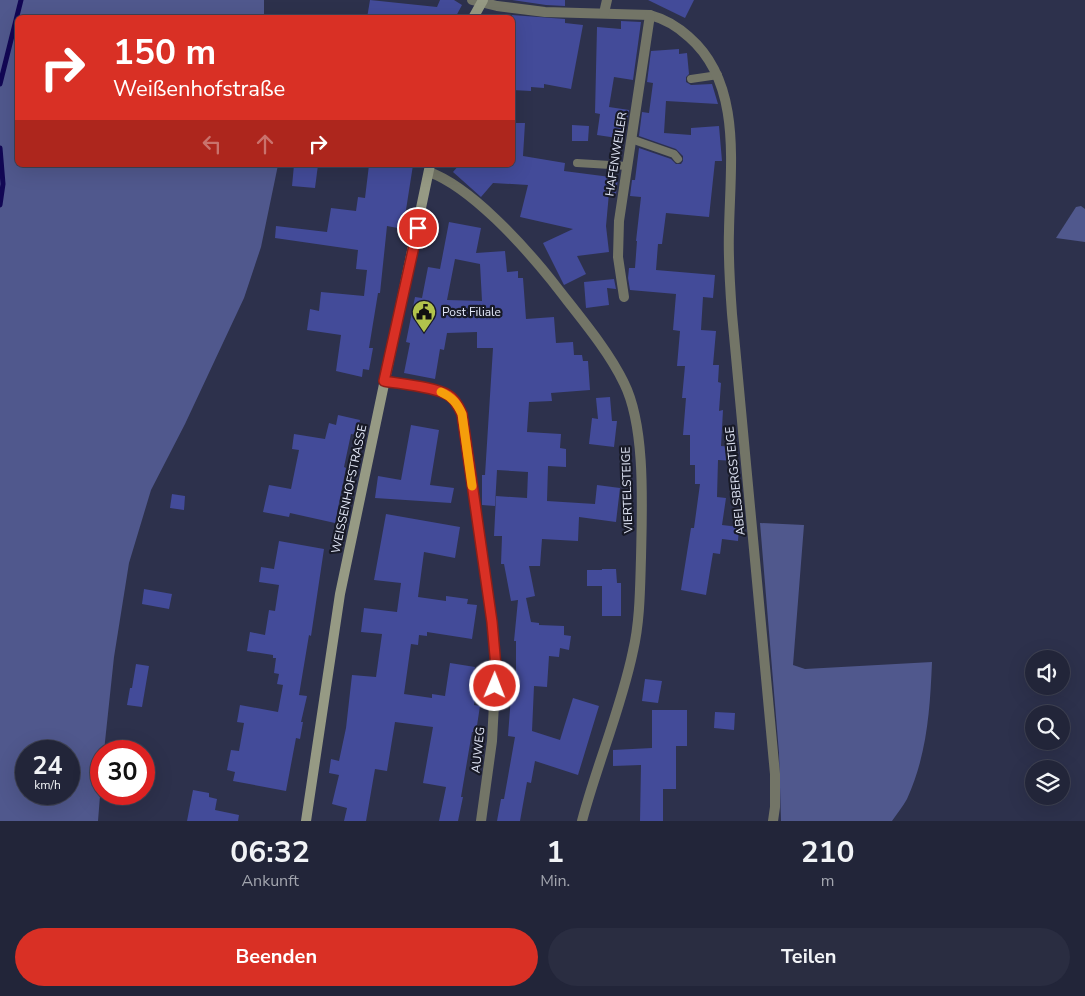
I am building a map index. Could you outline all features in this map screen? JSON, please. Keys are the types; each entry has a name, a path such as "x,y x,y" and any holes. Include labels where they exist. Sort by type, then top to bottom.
{"street":[{"path":"604,13 607,0"},
{"path":"474,15 479,1 545,12 650,15 664,19 684,32 700,46 711,61 718,76"},
{"name":"HAFENWEILER","path":"624,297 618,257 619,221 650,15"},
{"name":"ABELSBERGSTEIGE","path":"718,76 726,103 730,138 728,244 732,314 774,764 775,807 773,821"},
{"name":"WEISSENHOFSTRASSE","path":"306,821 340,594 430,169"},
{"name":"VIERTELSTEIGE","path":"430,169 455,185 490,214 534,259 602,348 624,382 631,402 637,432 642,478 639,608 634,651 582,821"},
{"name":"AUWEG","path":"384,381 440,391 449,395 458,404 462,414 492,622 496,667 492,740 481,821"}],"lane":[{"path":"691,79 718,76"},
{"path":"631,139 674,154 678,159"},
{"path":"577,163 627,166"}],"shaded area":[{"path":"0,0 264,0 264,15 15,15 15,167 278,167 261,247 244,298 185,424 151,490 129,563 114,657 105,740 90,740 90,805 99,805 98,821 0,821"},
{"path":"1081,206 1085,209 1085,242 1056,238 1076,207"},
{"path":"760,523 804,525 793,665 805,669 932,662 926,732 919,766 907,799 892,821 781,821 779,753"}],"building":[{"path":"370,0 437,7 440,0 454,0 462,5 457,15 368,15"},
{"path":"512,0 565,0 565,6 546,5"},
{"path":"648,0 694,0 685,18"},
{"path":"515,15 565,19 565,23 583,25 571,89 544,84 544,88 531,87 531,91 515,90"},
{"path":"621,21 641,22 633,80 614,77 609,107 629,110 624,139 597,135 600,114 595,113 597,27 621,29"},
{"path":"679,49 679,54 687,53 689,74 686,77 686,82 691,85 712,84 718,104 666,101 664,133 691,135 691,128 719,126 722,161 715,161 709,217 666,213 662,244 658,244 656,270 715,275 713,298 703,297 701,330 716,331 713,365 719,365 718,382 721,383 719,411 723,410 721,446 737,447 736,461 718,460 717,497 726,498 722,525 739,527 738,541 722,539 720,554 713,553 706,595 681,590 691,528 694,528 700,484 695,484 695,465 690,465 690,435 683,435 686,398 682,398 685,366 677,366 680,331 673,330 676,294 630,290 628,278 629,268 635,268 641,197 630,196 632,180 635,180 639,148 671,159 676,164 681,164 683,161 683,156 676,149 639,136 642,112 649,113 653,83 647,82 651,51"},
{"path":"515,123 525,123 523,156 565,163 564,171 618,178 616,194 609,193 606,226 609,252 577,256 586,274 564,285 543,243 573,229 520,217 528,185 493,183 481,197 453,172 457,167 515,167"},
{"path":"572,125 589,126 588,141 572,141"},
{"path":"294,167 318,167 315,188 292,186"},
{"path":"369,167 413,167 403,229 387,226 380,293 378,293 369,348 373,348 369,370 363,369 362,377 336,371 341,335 307,330 310,309 319,311 321,292 364,296 367,270 356,269 358,250 275,238 276,226 327,232 331,208 356,211 358,197 365,198"},
{"path":"449,222 481,228 476,253 505,251 507,272 518,271 518,278 523,278 526,319 554,317 556,343 573,342 574,355 582,355 583,361 588,361 590,390 551,393 552,401 529,402 527,432 561,434 560,448 566,449 566,467 548,466 547,501 595,504 597,485 620,488 616,522 579,517 578,541 542,539 540,566 529,566 535,596 526,598 531,622 539,623 539,625 564,626 564,635 571,636 569,650 560,648 559,657 549,656 547,687 534,686 532,731 560,740 573,698 599,706 578,775 535,761 531,783 527,782 520,821 497,821 501,799 504,799 515,737 508,736 511,696 516,696 516,641 514,641 518,600 511,601 504,564 501,564 502,536 494,536 496,496 527,498 528,472 497,470 495,506 482,505 482,475 485,475 493,348 477,348 477,332 447,333 444,350 440,349 435,379 404,373 410,343 406,342 415,297 422,298 428,267 440,269","holes":["455,259 480,264 482,301 447,300"]},
{"path":"614,279 616,289 607,288 609,305 586,308 584,282"},
{"path":"610,397 612,421 617,421 614,447 589,444 592,418 598,419 596,398"},
{"path":"338,415 360,420 357,435 351,434 335,523 290,513 289,517 263,512 269,485 291,489 299,450 292,449 294,434 325,439 329,423 336,425"},
{"path":"411,425 439,430 430,485 454,488 451,503 375,498 378,476 401,480"},
{"path":"172,494 185,496 184,510 170,508"},
{"path":"386,514 460,527 455,558 424,552 418,597 446,601 446,596 468,599 467,604 477,605 472,639 427,632 427,636 419,635 418,645 411,644 404,694 432,698 432,694 445,696 450,663 475,667 471,690 476,691 474,705 480,706 476,732 472,732 458,821 439,821 446,787 423,783 433,727 395,722 387,771 375,769 366,821 344,821 347,808 332,804 339,775 329,773 331,759 339,761 346,728 352,675 376,677 382,634 361,632 364,608 397,612 401,583 374,580"},
{"path":"279,541 324,549 311,636 309,635 299,695 307,696 301,722 303,722 300,739 296,738 286,791 233,781 235,772 227,770 231,750 239,751 244,723 237,722 240,705 278,712 283,685 277,684 279,674 274,673 276,658 273,658 273,655 247,651 250,632 265,635 269,610 275,611 279,585 259,582 261,567 274,569"},
{"path":"616,569 617,583 621,583 621,616 602,616 602,586 587,586 587,570"},
{"path":"144,589 172,594 169,609 142,604"},
{"path":"136,664 149,666 142,707 127,705"},
{"path":"645,679 662,681 658,703 642,701"},
{"path":"652,710 687,710 687,746 676,746 676,789 663,789 663,821 640,821 641,765 613,766 613,750 652,748"},
{"path":"715,712 735,713 734,730 714,728"},
{"path":"193,790 209,793 209,797 217,799 215,810 239,815 238,821 187,821"}],"waterway":[{"path":"17,15 21,0"},
{"path":"0,84 15,24"},
{"path":"0,148 3,184 0,205"}],"slow traffic":[{"path":"441,392 449,395 458,404 462,414 472,486"}],"place":[{"name":"Post Filiale","path":"424,333"}],"route":[{"path":"418,228 384,381 440,391 449,395 458,404 462,414 492,622 496,667 495,686"}]}
